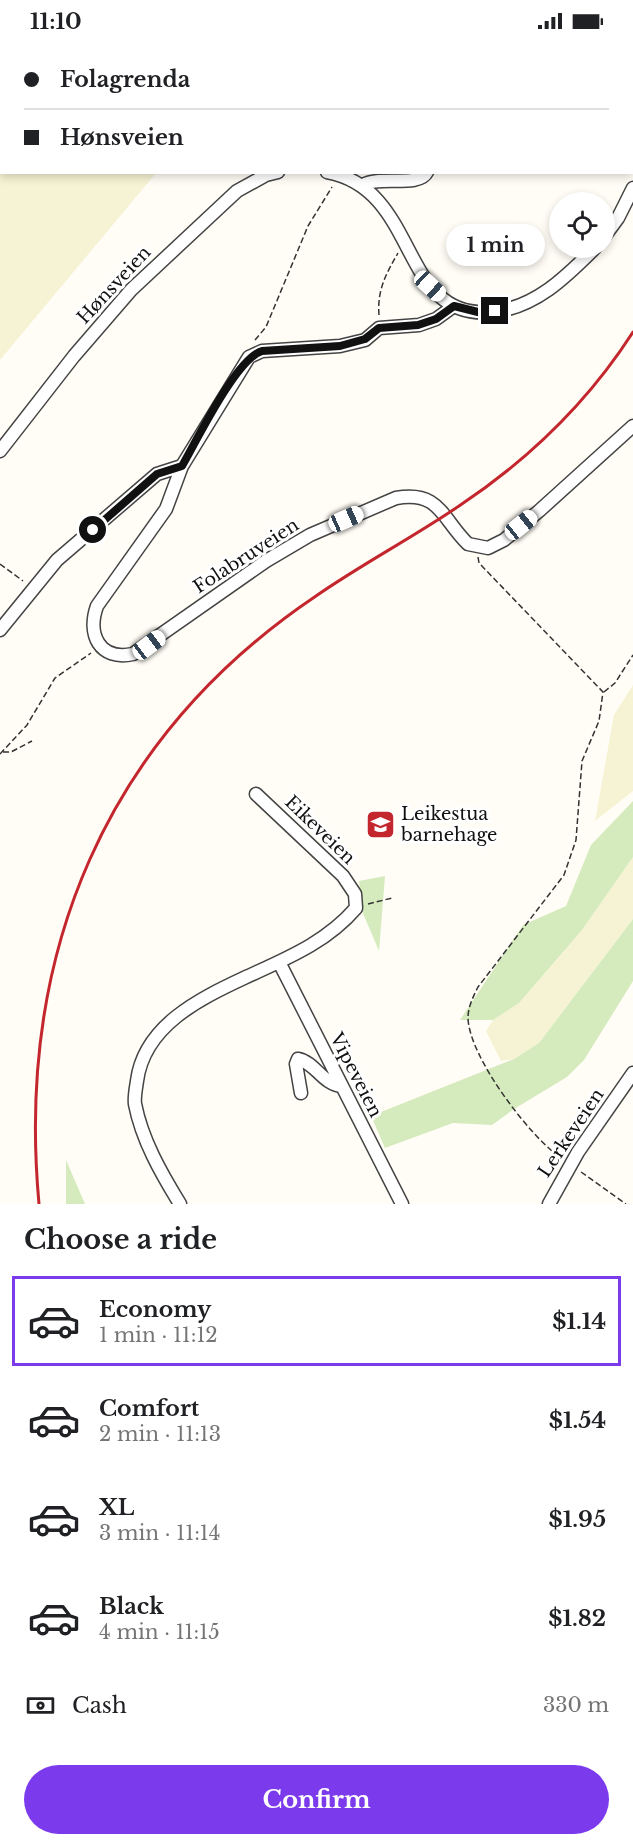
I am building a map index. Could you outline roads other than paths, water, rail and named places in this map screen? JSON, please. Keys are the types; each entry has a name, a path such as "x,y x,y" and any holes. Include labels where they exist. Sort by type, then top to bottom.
{"street":[{"name":"Hønsveien","path":"0,451 74,356 131,290 237,191 270,174"},
{"path":"341,174 368,179 418,180 425,174"},
{"path":"368,179 430,286 454,306 482,313 507,310 528,302 570,273 585,258"},
{"path":"615,222 633,188"},
{"path":"0,630 57,560 157,474 182,466 231,383 254,353 340,346 365,339 379,328 418,325 436,319 454,306"},
{"name":"Folabruveien","path":"182,466 166,509 97,606 92,621 95,638 110,653 122,656 133,654 266,561 310,535 396,498 409,496 429,499 441,509 461,537 477,548 488,548 504,540 633,426"},
{"name":"Eikeveien","path":"256,794 343,876 355,894 356,908 328,936 279,962"},
{"path":"180,1204 161,1174 147,1143 135,1102 138,1073 145,1052 155,1036 186,1009 279,962"},
{"name":"Vipeveien","path":"279,962 402,1204"},
{"path":"301,1093 296,1064 298,1059 306,1062 329,1082 342,1086"},
{"name":"Lerkeveien","path":"549,1204 570,1165 629,1086 633,1073"}],"railway":[{"path":"39,1204 36,1112 43,1024 61,939 90,860 130,785 180,716 243,653 316,596 441,518 509,469 533,449 576,406 597,382 633,332"}],"place":[{"name":"Leikestua barnehage","path":"380,824"}]}
